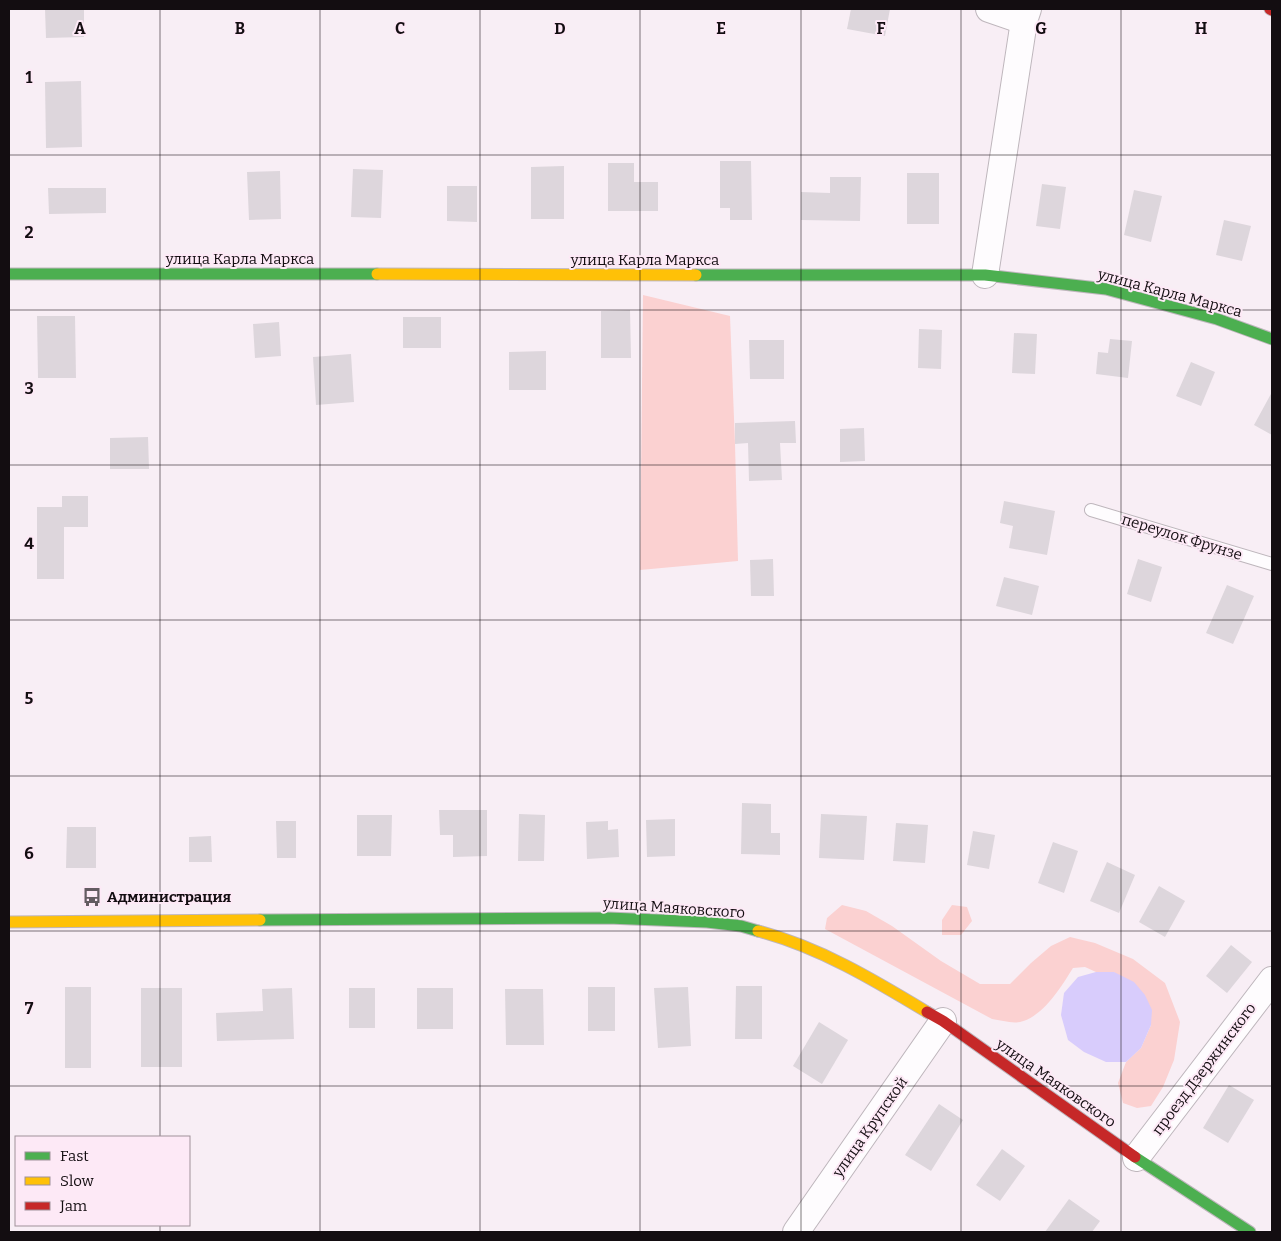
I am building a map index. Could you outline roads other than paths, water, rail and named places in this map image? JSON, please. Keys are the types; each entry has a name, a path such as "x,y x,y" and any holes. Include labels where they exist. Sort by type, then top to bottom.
{"street":[{"path":"985,275 1026,15 989,9"},
{"name":"улица Карла Маркса","path":"9,274 985,275 1106,289 1217,318 1272,339"},
{"name":"улица Маяковского","path":"9,922 608,918 707,922 741,926 778,936 811,948 891,990 943,1021 1136,1158 1250,1232"},
{"name":"проезд Дзержинского","path":"1136,1158 1272,980"},
{"name":"улица Крупской","path":"796,1232 943,1021"}],"lane":[{"name":"переулок Фрунзе","path":"1091,510 1272,564"}],"place":[{"name":"Администрация","path":"92,897"}]}
